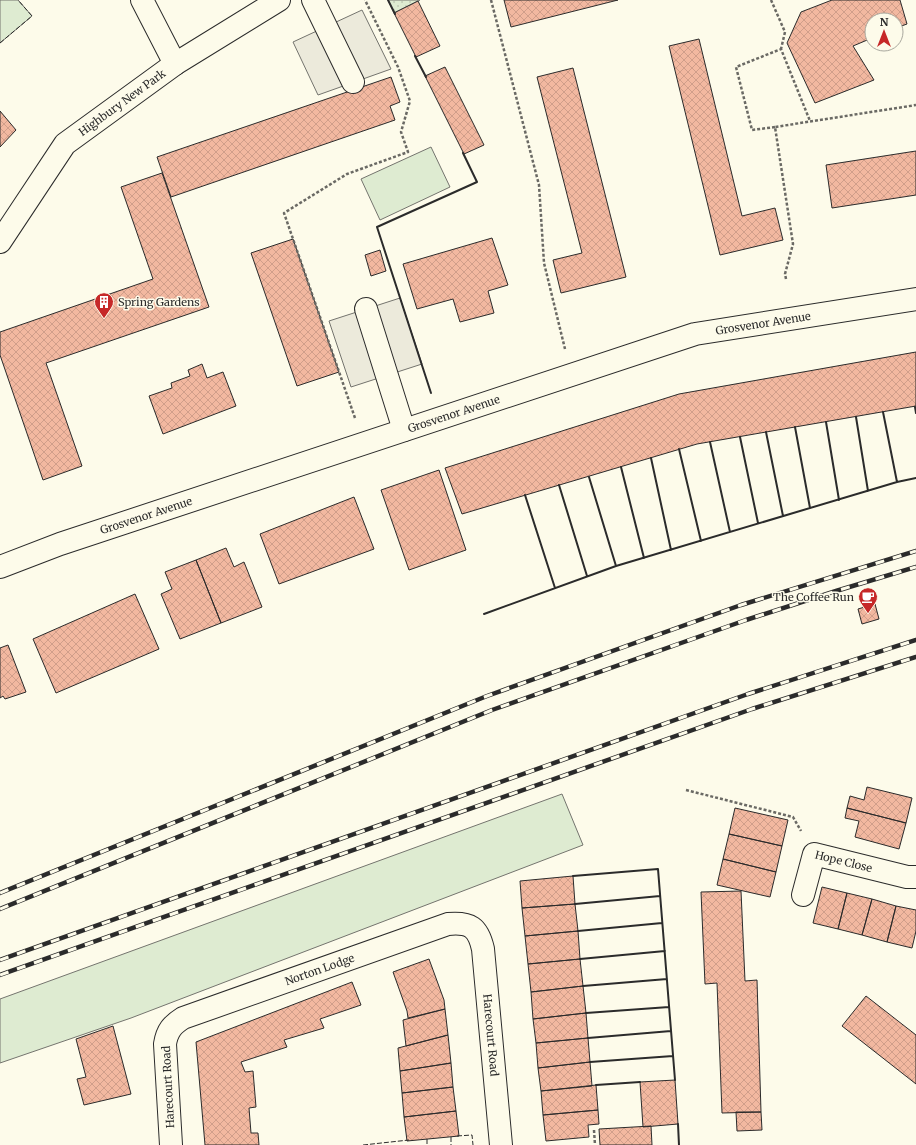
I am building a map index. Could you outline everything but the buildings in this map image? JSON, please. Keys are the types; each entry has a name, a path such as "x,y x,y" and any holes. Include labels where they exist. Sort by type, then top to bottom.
{"street":[{"path":"142,0 175,64"},
{"name":"Highbury New Park","path":"0,242 66,144 175,64 280,0"},
{"path":"313,0 354,82"},
{"name":"Grosvenor Avenue","path":"0,567 60,544 695,334 916,299"},
{"path":"366,309 404,430"},
{"name":"Hope Close","path":"803,895 814,854 907,877 916,877"},
{"name":"Norton Lodge","path":"169,1029 183,1018 448,924 461,923 473,927"},
{"name":"Harecourt Road","path":"473,927 480,936 483,949 501,1145"},
{"name":"Harecourt Road","path":"169,1029 165,1044 170,1145"}],"path":[{"path":"364,444 284,213 348,174 408,152 401,132 410,101 398,66 365,0"},
{"path":"491,0 539,185 544,263 572,375"},
{"path":"771,0 786,32 781,49 810,121"},
{"path":"781,49 736,66 752,130 916,105"},
{"path":"775,127 793,244 785,274 786,279"},
{"path":"686,790 793,817 814,854"},
{"path":"594,1130 595,1145"}],"green space":[{"path":"0,0 18,0 32,16 0,43"},
{"path":"388,0 420,0 394,13"},
{"path":"431,147 450,187 380,220 361,179"},
{"path":"562,794 583,845 131,1018 0,1063 0,999"}],"shaded area":[{"path":"362,10 391,69 318,95 293,42"},
{"path":"400,298 422,364 351,387 329,321"}],"railway":[{"path":"0,893 487,696 741,605 916,551"},
{"path":"0,909 492,710 746,620 916,567"},
{"path":"0,960 748,694 916,640"},
{"path":"0,975 752,709 916,657"}],"fence":[{"path":"0,43 32,16 18,0"},
{"path":"457,1136 472,1135 473,1145"},
{"path":"451,1137 451,1145"},
{"path":"427,1139 427,1145"},
{"path":"363,1145 409,1140"}],"wall":[{"path":"388,0 395,14"},
{"path":"415,56 426,77"},
{"path":"431,393 377,227 477,182 463,153"},
{"path":"915,407 916,413"},
{"path":"883,412 897,482"},
{"path":"856,417 868,491"},
{"path":"826,422 839,500"},
{"path":"795,427 810,508"},
{"path":"766,432 783,516"},
{"path":"740,437 758,523"},
{"path":"710,442 730,532"},
{"path":"679,449 701,541"},
{"path":"651,458 671,550"},
{"path":"621,467 644,558"},
{"path":"589,477 616,566"},
{"path":"484,614 616,566 897,482 916,478"},
{"path":"559,485 587,576"},
{"path":"525,495 555,588"},
{"path":"573,876 658,869 675,1080"},
{"path":"575,904 660,896"},
{"path":"578,931 662,923"},
{"path":"580,959 665,951"},
{"path":"583,986 667,979"},
{"path":"586,1013 669,1007"},
{"path":"588,1038 671,1031"},
{"path":"590,1062 673,1056"},
{"path":"596,1085 640,1082"},
{"path":"678,1124 679,1145"}],"place":[{"name":"Spring Gardens","path":"104,319"},
{"name":"The Coffee Run","path":"868,614"}]}
